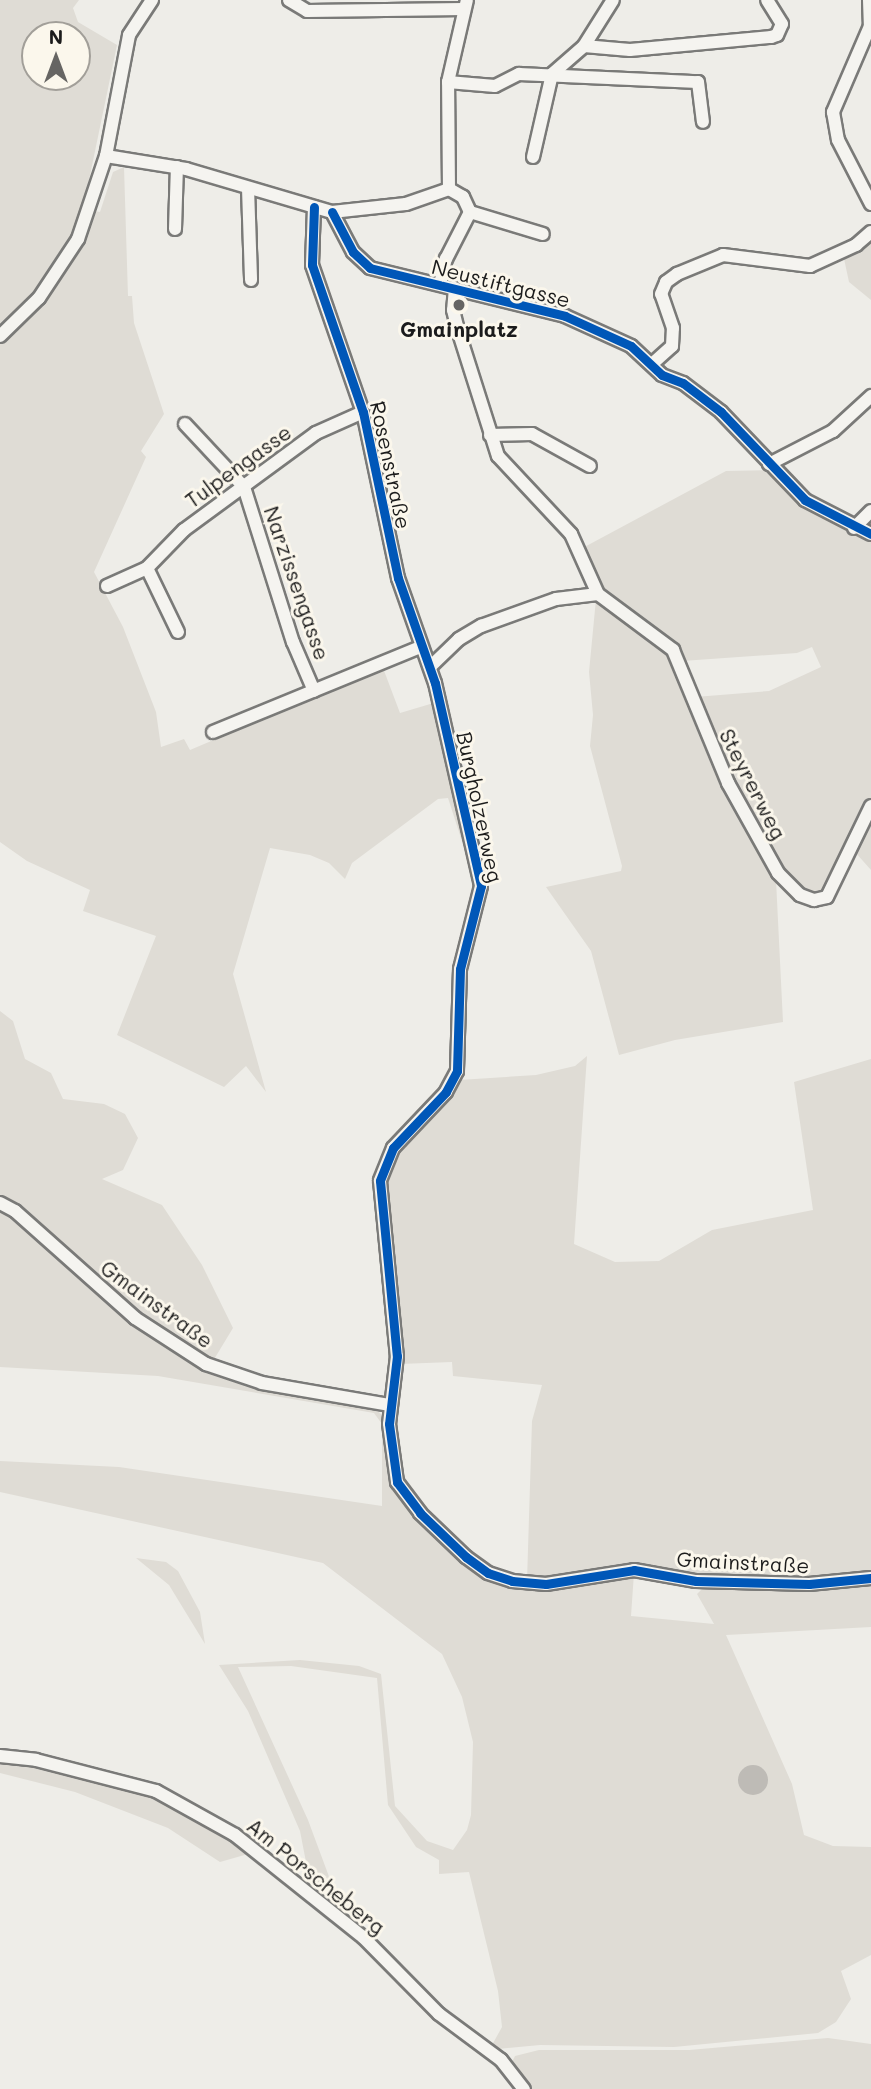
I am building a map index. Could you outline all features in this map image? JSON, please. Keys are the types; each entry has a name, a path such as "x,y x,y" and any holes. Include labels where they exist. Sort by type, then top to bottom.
{"street":[{"path":"0,336 39,298 66,259 94,199 106,156 129,35 152,0"},
{"path":"289,0 309,5 465,5 448,82 449,189"},
{"path":"533,157 552,74 584,46 613,0"},
{"path":"584,46 630,50 777,36 782,24 767,0"},
{"path":"869,0 870,26 833,112 838,140 871,204"},
{"path":"448,82 495,86 519,74 698,82 703,122"},
{"path":"106,156 177,167 332,212 406,204 449,189 463,197 470,212 543,234"},
{"path":"175,229 177,167"},
{"path":"248,188 251,279"},
{"name":"Rosenstraße","path":"314,207 312,265 363,412 406,611"},
{"name":"Neustiftgasse","path":"332,212 354,252 370,268 576,320 631,346 721,412 805,500 871,534"},
{"path":"440,284 446,259 470,212"},
{"path":"652,364 672,346 673,328 661,294 666,282 677,274 723,254 810,266 856,245 871,232"},
{"path":"430,667 459,639 481,626 556,599 598,594 571,534 502,463 489,435 453,310 455,288"},
{"path":"769,464 833,431 871,396"},
{"name":"Tulpengasse","path":"107,586 147,568 184,530 316,433 363,412"},
{"path":"185,424 244,488"},
{"path":"489,435 532,433 590,466"},
{"name":"Narzissengasse","path":"244,488 293,642 314,691"},
{"path":"855,527 871,511"},
{"path":"147,568 178,632"},
{"name":"Steyrerweg","path":"598,594 673,650 729,783 778,873 800,895 814,900 827,897 871,807"},
{"name":"Burgholzerweg","path":"390,1405 397,1356 380,1181 393,1148 446,1092 457,1071 460,969 481,886 430,667 406,611"},
{"path":"213,732 420,647"},
{"name":"Gmainstraße","path":"0,1203 15,1211 135,1318 206,1364 262,1383 390,1405 394,1473 401,1490 466,1557 500,1578 547,1584 634,1570 695,1581 808,1584 871,1578"},
{"name":"Am Porscheberg","path":"0,1756 36,1760 156,1791 235,1835 362,1937 439,2014 502,2060 524,2089"}],"shaded area":[{"path":"0,0 79,0 73,8 78,21 21,21 21,91 91,91 91,30 117,45 83,209 100,212 113,172 124,167 128,296 132,296 134,323 164,414 141,451 146,457 94,572 123,627 156,712 161,747 184,739 190,750 383,668 400,713 437,702 470,866 448,798 438,799 352,863 345,879 329,863 310,855 270,848 233,974 266,1092 246,1066 224,1087 117,1035 156,936 83,911 90,890 27,861 0,842"},
{"path":"871,242 871,300 849,282 843,254"},
{"path":"781,470 807,496 871,529 871,870 855,852 814,905 795,900 776,880 783,1022 675,1040 619,1055 591,951 546,887 621,871 622,866 590,746 593,715 589,672 596,599 577,551 726,471","holes":["812,647 821,667 769,691 695,697 682,661 797,653"]},
{"path":"0,1011 13,1021 25,1059 51,1073 63,1099 104,1104 125,1114 138,1138 123,1170 102,1179 162,1205 202,1265 233,1328 213,1361 159,1331 0,1198"},
{"path":"587,1056 574,1244 615,1262 659,1261 712,1230 813,1210 794,1082 871,1059 871,1575 711,1578 626,1566 527,1581 532,1421 542,1385 453,1376 452,1362 400,1364 384,1184 393,1156 459,1080 536,1075 575,1066"},
{"path":"0,1210 147,1332 199,1365 369,1403 384,1417 389,1465 427,1521 515,1585 634,1573 631,1616 714,1624 697,1594 707,1584 871,1581 871,1627 726,1635 792,1784 804,1835 833,1846 871,1847 871,1955 841,1971 851,1999 836,2022 818,2033 674,2047 540,2045 498,2049 492,2045 502,2027 498,1991 469,1872 439,1874 439,1860 416,1847 388,1805 377,1678 291,1666 238,1667 308,1820 344,1917 311,1888 300,1831 248,1711 219,1665 300,1660 359,1666 381,1674 395,1806 427,1841 453,1850 467,1830 471,1815 473,1742 462,1697 442,1654 323,1563 0,1492 0,1461 119,1467 382,1506 382,1424 374,1413 158,1376 0,1367"},
{"path":"136,1558 166,1562 178,1571 200,1612 205,1644 169,1585"},
{"path":"0,1758 159,1796 255,1852 220,1862 168,1828 75,1792 0,1773"},
{"path":"753,1765 764,1769 768,1780 764,1791 753,1795 742,1791 738,1780 742,1769"},
{"path":"828,2038 871,2044 871,2089 529,2089 511,2064 515,2056 539,2050 689,2050"}],"cycle path":[{"path":"314,207 312,265 363,412 398,578 435,683 481,886 460,969 457,1071 446,1092 393,1148 380,1181 397,1356 389,1424 397,1482 420,1513 466,1557 488,1573 512,1581 546,1584 634,1570 696,1581 809,1584 871,1578"},
{"path":"332,212 353,252 370,268 565,316 631,346 662,375 683,383 721,412 805,500 871,534"}],"place":[{"name":"Gmainplatz","path":"459,305"}]}
